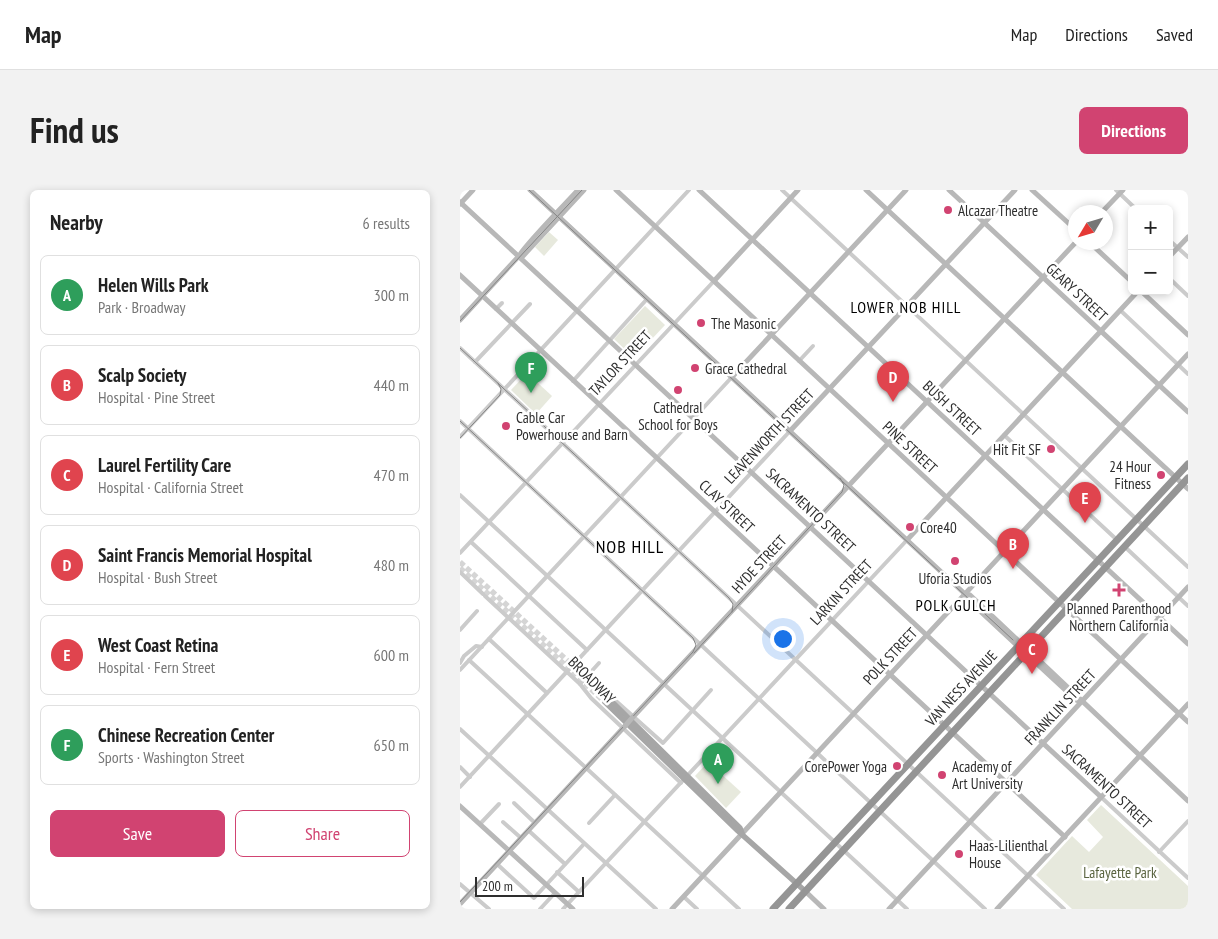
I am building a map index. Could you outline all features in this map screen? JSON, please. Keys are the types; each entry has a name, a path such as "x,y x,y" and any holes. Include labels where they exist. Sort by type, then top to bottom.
{"highway":[{"name":"VAN NESS AVENUE","path":"773,909 1020,645 1116,539 1188,464"},
{"name":"VAN NESS AVENUE","path":"789,909 1066,609 1144,526 1185,487 1188,478"}],"main road":[{"name":"BROADWAY","path":"607,701 717,812 805,891"}],"street":[{"path":"460,203 473,190"},
{"path":"530,190 965,594 967,599 1020,645 1076,700 1081,702 1188,801"},
{"path":"557,215 578,190"},
{"path":"460,319 482,296 482,292 489,284 501,275 519,256 519,252 584,190"},
{"name":"PINE STREET","path":"616,190 1188,722"},
{"path":"460,437 690,190"},
{"name":"BUSH STREET","path":"699,190 1188,644"},
{"path":"782,190 1188,567"},
{"name":"TAYLOR STREET","path":"460,553 798,190"},
{"path":"866,190 1185,487"},
{"path":"460,670 906,190"},
{"name":"GEARY STREET","path":"949,190 1188,412"},
{"name":"LEAVENWORTH STREET","path":"460,787 1015,190"},
{"path":"1032,190 1068,223"},
{"path":"1108,205 1120,191 1132,205"},
{"name":"SACRAMENTO STREET","path":"460,203 1188,878"},
{"path":"1173,253 1188,237"},
{"path":"1173,244 1188,257"},
{"name":"HYDE STREET","path":"460,904 1068,250"},
{"path":"1098,250 1128,278"},
{"name":"CLAY STREET","path":"460,275 1064,837"},
{"path":"1173,282 1188,296"},
{"name":"LARKIN STREET","path":"565,907 1135,295"},
{"path":"1143,295 1188,335"},
{"path":"574,381 648,299"},
{"path":"496,309 502,303"},
{"path":"475,362 530,304"},
{"path":"1120,310 1188,374"},
{"path":"799,361 813,346"},
{"path":"460,348 1064,909"},
{"name":"POLK STREET","path":"672,909 1188,354"},
{"path":"460,421 984,909"},
{"path":"1004,435 1116,539"},
{"path":"460,495 692,712 907,909"},
{"path":"471,542 587,650"},
{"path":"1125,548 1188,606"},
{"name":"BROADWAY","path":"460,572 624,727 685,779"},
{"name":"FRANKLIN STREET","path":"889,909 1188,587"},
{"path":"460,630 477,611"},
{"path":"489,639 547,693"},
{"path":"460,663 464,656 476,646 482,647"},
{"path":"460,652 464,656"},
{"path":"470,660 739,909"},
{"path":"580,684 599,663"},
{"name":"BROADWAY","path":"588,676 663,743 692,712"},
{"path":"692,712 711,690"},
{"path":"997,909 1188,704"},
{"path":"460,729 656,909"},
{"path":"460,768 470,776"},
{"path":"590,823 615,795"},
{"path":"480,824 499,804"},
{"path":"514,804 535,823"},
{"path":"460,806 545,885 565,907 573,909"},
{"path":"1159,852 1188,821"},
{"path":"503,822 521,838"},
{"path":"528,830 565,864"},
{"path":"497,864 534,898 584,844"},
{"path":"557,872 579,892"},
{"path":"460,884 489,909"},
{"name":"BROADWAY","path":"805,891 824,909"},
{"path":"540,909 554,894"},
{"path":"684,897 697,909"}],"green space":[{"path":"549,232 558,240 544,256 535,247"},
{"path":"645,306 665,325 634,358 614,339"},
{"path":"527,373 552,396 536,414 511,390"},
{"path":"708,762 741,792 726,808 695,776"},
{"name":"Lafayette Park","path":"1101,805 1188,886 1188,909 1072,909 1036,875 1072,836 1089,852 1103,837 1087,820"}],"tunnel":[{"path":"460,562 609,699"},
{"path":"460,568 605,702"}],"tram line":[{"path":"529,190 1013,640"},
{"path":"460,321 582,190"},
{"path":"460,348 729,598 733,604 732,612"},
{"path":"460,438 500,395 501,389 498,383"},
{"path":"460,421 693,638 696,645 693,652 460,902"},
{"path":"694,653 842,492 844,485 840,478"}],"place":[{"name":"Alcazar Theatre","path":"948,210"},
{"name":"The Masonic","path":"701,323"},
{"name":"Grace Cathedral","path":"695,368"},
{"name":"Cathedral School for Boys","path":"678,390"},
{"name":"Chinese Recreation Center","path":"531,393"},
{"name":"Saint Francis Memorial Hospital","path":"893,402"},
{"name":"Cable Car Powerhouse and Barn","path":"506,426"},
{"name":"Hit Fit SF","path":"1051,449"},
{"name":"24 Hour Fitness","path":"1161,475"},
{"name":"West Coast Retina","path":"1085,523"},
{"name":"Core40","path":"910,527"},
{"name":"Uforia Studios","path":"955,561"},
{"name":"Scalp Society","path":"1013,569"},
{"name":"Planned Parenthood Northern California","path":"1119,590"},
{"name":"Laurel Fertility Care","path":"1032,674"},
{"name":"CorePower Yoga","path":"897,766"},
{"name":"Academy of Art University","path":"942,775"},
{"name":"Helen Wills Park","path":"718,784"},
{"name":"Haas-Lilienthal House","path":"959,854"}],"district":[{"name":"LOWER NOB HILL","path":"906,307"},
{"name":"NOB HILL","path":"630,546"},
{"name":"POLK GULCH","path":"956,605"}]}
